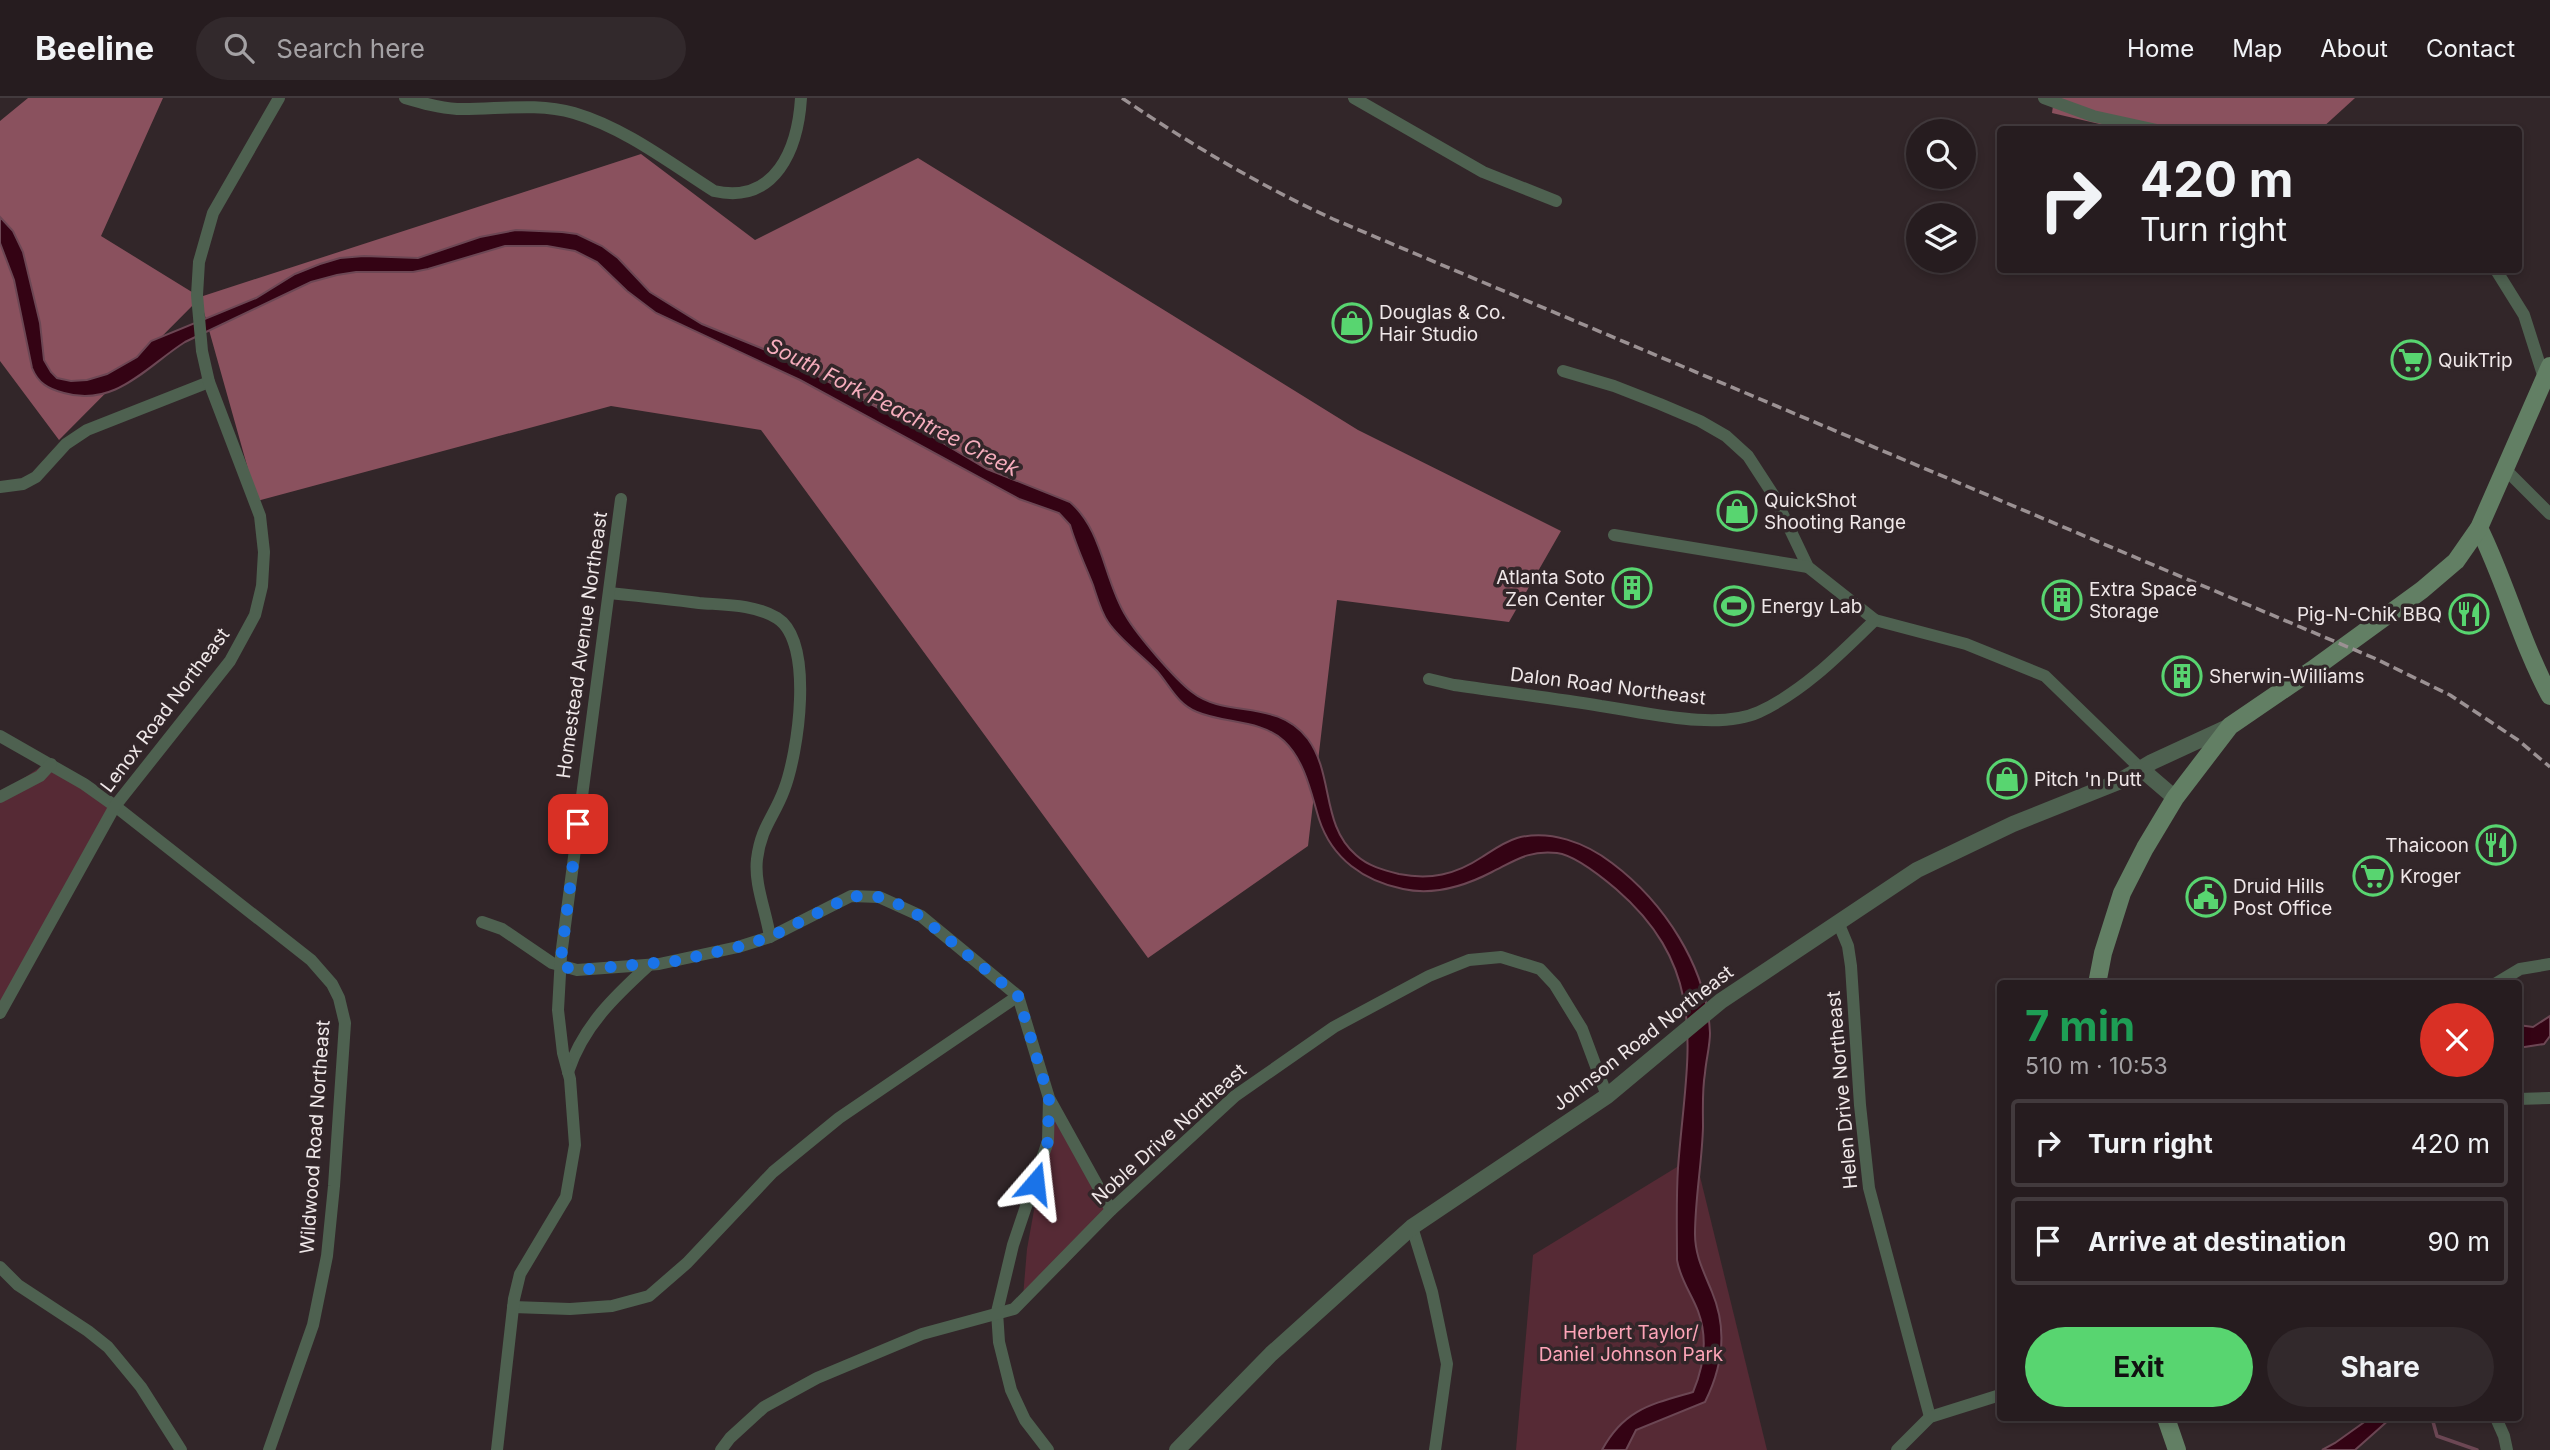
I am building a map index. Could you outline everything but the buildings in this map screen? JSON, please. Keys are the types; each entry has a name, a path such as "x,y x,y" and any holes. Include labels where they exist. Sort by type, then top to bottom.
{"main road":[{"path":"2098,980 2103,953 2122,893 2175,798 2230,726 2422,590 2456,561 2479,528 2547,372"},
{"path":"2479,528 2529,653 2550,696"},
{"path":"2167,1421 2177,1450"}],"street":[{"name":"Lenox Road Northeast","path":"0,1013 115,806 230,661 250,629 260,601 264,552 260,516 209,382 198,301 199,262 213,214 279,98"},
{"path":"405,98 456,109 520,106 573,112 620,132 714,191 730,194 755,188 773,177 785,164 796,135 801,98"},
{"path":"1354,98 1483,172 1556,201"},
{"path":"2044,98 2093,116 2139,126"},
{"path":"2498,273 2524,315 2547,372"},
{"path":"1563,371 1614,386 1660,404 1700,421 1726,436 1748,456 1773,496 1808,567 1875,620 1966,644 2045,676 2175,798"},
{"path":"0,487 23,484 36,477 66,444 87,430 209,382"},
{"path":"2505,469 2550,514"},
{"name":"Homestead Avenue Northeast","path":"497,1450 513,1307 520,1274 566,1197 575,1145 558,1010 560,966 621,499"},
{"path":"1614,535 1808,567"},
{"path":"609,593 752,608 778,619 792,636 801,677 798,733 784,790 764,827 755,879 763,900 770,937"},
{"name":"Dalon Road Northeast","path":"1429,679 1662,716 1728,720 1757,713 1788,696 1835,659 1875,620"},
{"name":"Johnson Road Northeast","path":"1177,1450 1271,1354 1412,1227 1607,1096 1721,1000 1917,870 1958,848 2013,824 2106,788 2140,768 2230,726"},
{"name":"Wildwood Road Northeast","path":"0,736 51,764 115,806 311,960 332,984 343,1011 345,1036 335,1172 321,1293 304,1355 269,1450"},
{"path":"0,797 40,776 51,764"},
{"path":"482,922 502,929 560,966 577,970 649,965 693,957 770,937 851,896 879,897 920,916 1018,996 1049,1098 1111,1210"},
{"name":"Helen Drive Northeast","path":"1838,922 1848,946 1851,965 1860,1105 1869,1188 1930,1417"},
{"name":"Noble Drive Northeast","path":"721,1450 730,1438 764,1407 817,1378 922,1334 1014,1309 1111,1210 1235,1096 1334,1027 1429,976 1469,960 1501,957 1540,969 1555,985 1582,1029 1607,1096"},
{"path":"2502,980 2520,969 2550,964"},
{"path":"568,1073 578,1049 601,1011 615,994 649,965"},
{"path":"513,1307 612,1306 649,1296 687,1263 773,1172 839,1118 1018,996"},
{"path":"1048,1450 1025,1420 1011,1390 999,1342 997,1312 1013,1244 1048,1141 1049,1098"},
{"path":"2522,1099 2550,1098"},
{"path":"1412,1227 1432,1292 1447,1364 1435,1450"},
{"path":"0,1267 27,1291 89,1331 108,1347 141,1387 181,1450"},
{"path":"1897,1450 1930,1417 1997,1396"},
{"path":"2497,1421 2507,1450"}],"green space":[{"path":"51,760 115,809 0,1010 0,794"},
{"path":"1052,1111 1110,1217 1064,1267 1023,1297 1027,1249"},
{"name":"Herbert Taylor/ Daniel Johnson Park","path":"1695,1156 1767,1450 1516,1450 1533,1255"}],"shaded area":[{"path":"28,98 163,98 101,236 200,297 641,154 755,240 918,158 1358,430 1561,531 1509,622 1337,600 1308,846 1148,958 761,430 611,406 257,501 200,298 59,440 0,361 0,121"},
{"path":"2054,98 2355,98 2324,126 2108,126 2052,113"},
{"path":"0,217 13,231 23,252 40,323 44,360 57,378 71,381 107,374 137,357 151,341 256,298 295,274 340,258 418,258 480,237 516,230 577,234 602,246 618,258 650,292 702,324 810,372 926,433 987,469 1070,502 1090,527 1126,616 1147,645 1176,677 1205,700 1282,718 1296,726 1308,739 1322,768 1337,829 1345,843 1366,862 1399,874 1432,876 1462,868 1517,838 1542,835 1579,844 1602,856 1631,879 1665,917 1691,960 1707,1008 1710,1038 1703,1086 1695,1242 1717,1306 1722,1334 1716,1375 1705,1402 1636,1430 1626,1450 1602,1450 1620,1425 1640,1410 1693,1392 1700,1372 1704,1342 1698,1311 1677,1260 1677,1180 1687,1053 1686,1018 1680,985 1668,952 1647,921 1616,889 1588,868 1564,855 1538,853 1460,885 1427,891 1403,889 1363,874 1341,857 1332,846 1319,819 1302,768 1284,741 1253,725 1208,716 1190,709 1157,671 1113,629 1101,609 1070,525 1059,513 1019,499 800,380 656,313 627,291 597,262 575,251 547,246 505,246 413,272 356,272 311,282 185,342 115,390 82,396 48,387 37,378 32,368 14,280 0,243"},
{"path":"2550,1016 2550,1036 2544,1044 2522,1047 2522,1026 2533,1027"},
{"path":"2366,1421 2388,1421 2355,1450 2322,1450"}],"waterway":[{"path":"2433,1421 2437,1436 2477,1450"}],"railway":[{"path":"1122,98 1225,163 1333,219 2374,658 2450,695 2518,740 2550,767"}],"place":[{"name":"Douglas & Co. Hair Studio","path":"1352,323"},
{"name":"QuikTrip","path":"2411,360"},
{"name":"QuickShot Shooting Range","path":"1737,511"},
{"name":"Atlanta Soto Zen Center","path":"1632,588"},
{"name":"Extra Space Storage","path":"2062,600"},
{"name":"Energy Lab","path":"1734,606"},
{"name":"Pig-N-Chik BBQ","path":"2469,614"},
{"name":"Sherwin-Williams","path":"2182,676"},
{"name":"Pitch 'n Putt","path":"2007,779"},
{"name":"Thaicoon","path":"2496,845"},
{"name":"Kroger","path":"2373,876"},
{"name":"Druid Hills Post Office","path":"2206,897"}],"route":[{"path":"578,824 560,966 577,970 659,964 738,947 770,937 851,896 879,897 920,916 1018,996 1049,1098 1048,1141 1035,1183"}],"water label":[{"name":"South Fork Peachtree Creek","path":"893,407"}]}
